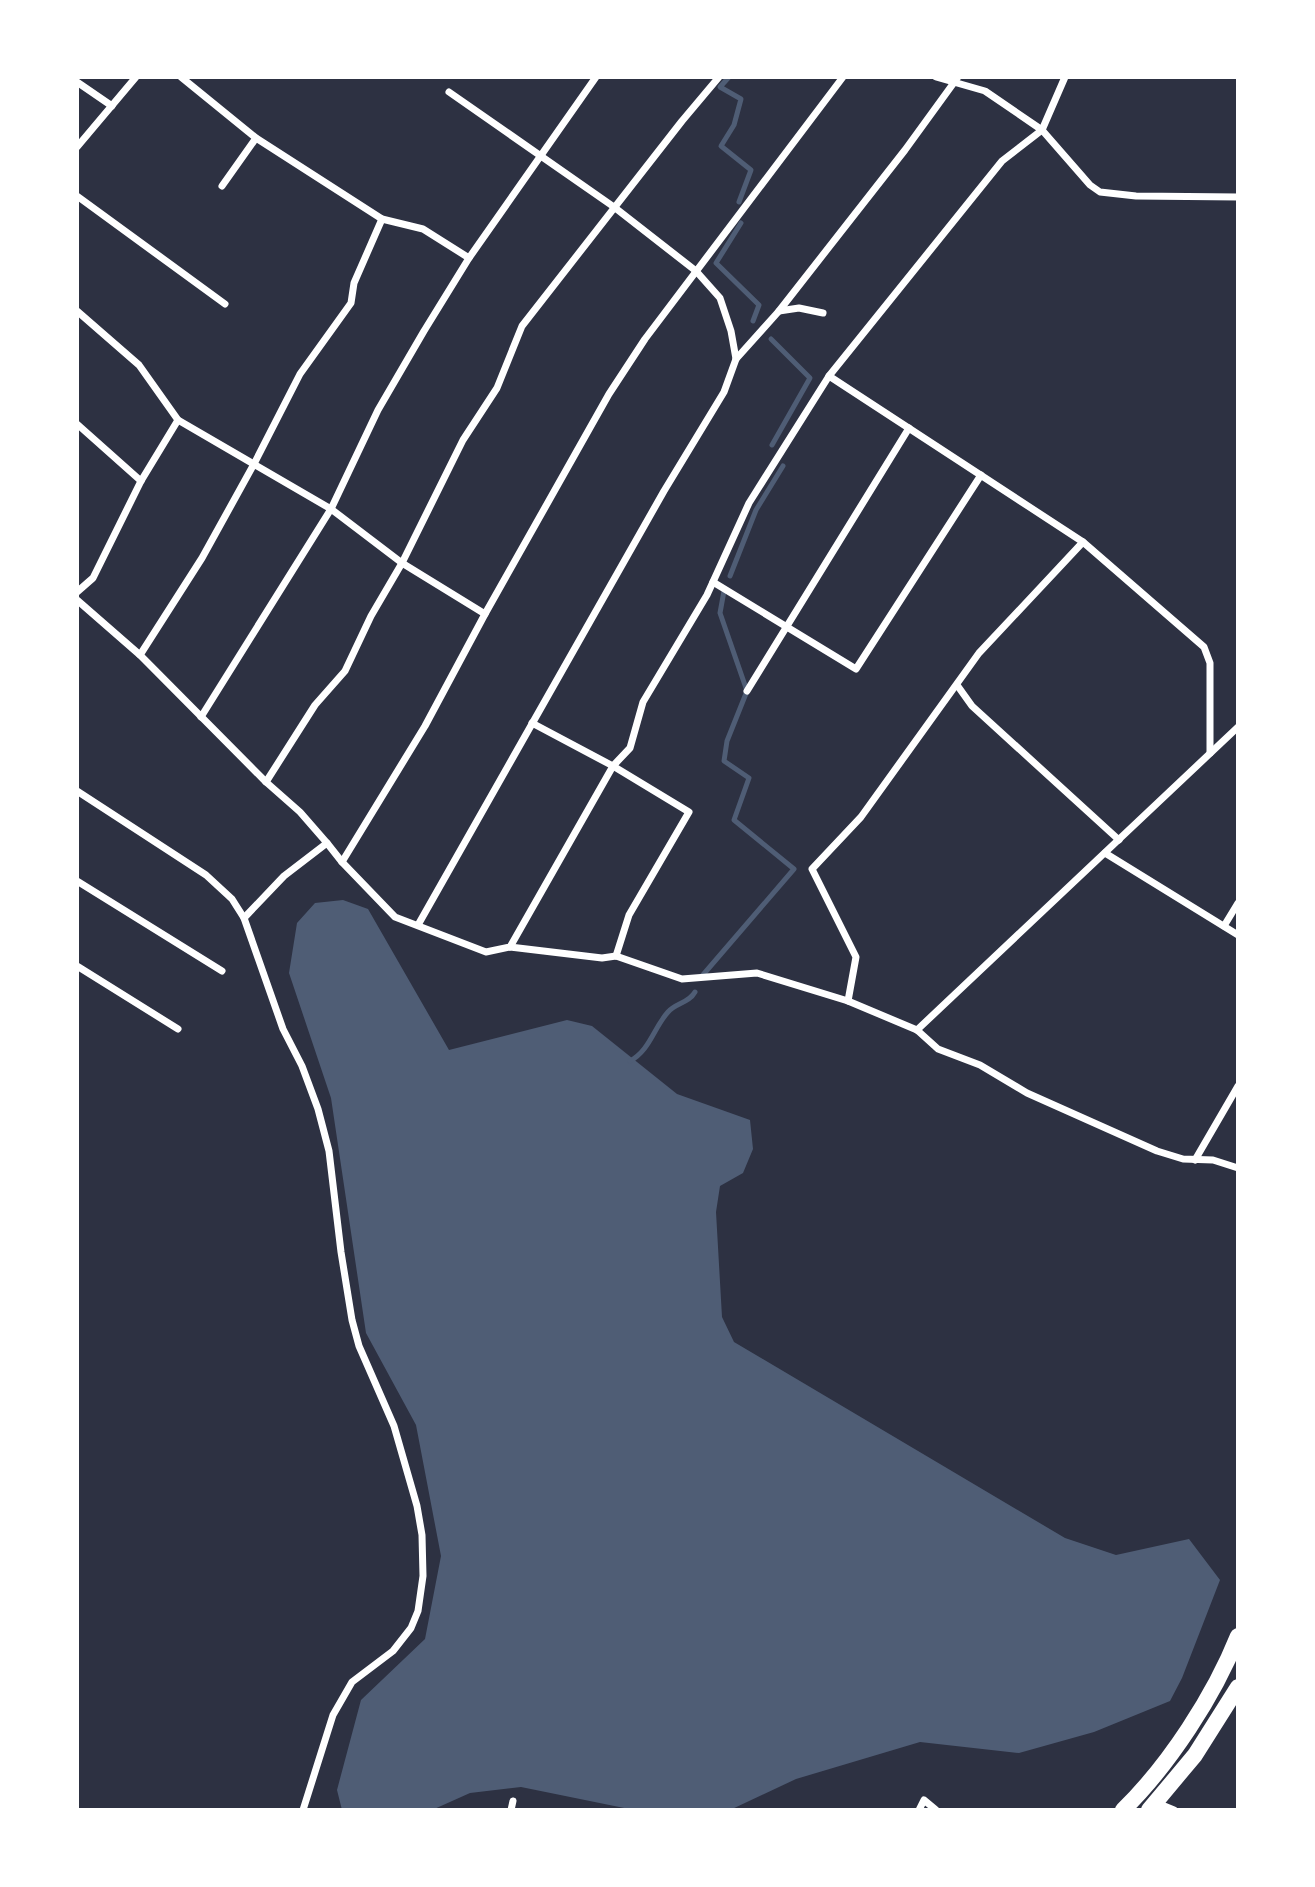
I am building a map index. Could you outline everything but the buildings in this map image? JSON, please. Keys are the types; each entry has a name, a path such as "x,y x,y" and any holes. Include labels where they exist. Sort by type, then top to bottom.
{"highway":[{"path":"1123,1810 1142,1791 1204,1703 1238,1636"},
{"path":"1153,1807 1195,1755 1238,1687"}],"street":[{"path":"77,147 136,77"},
{"path":"181,77 256,138 382,219 422,229 469,258"},
{"path":"201,717 331,509 378,410 469,258 596,77"},
{"path":"266,782 315,705 345,670 463,440 497,388 522,326 719,77"},
{"path":"342,862 425,726 609,394 645,339 843,77"},
{"path":"936,77 956,80 985,91 1042,130 1090,185 1100,192 1136,196 1238,197"},
{"path":"510,947 613,766 630,748 643,702 713,582 749,503 829,376 1002,161 1042,130 1065,77"},
{"path":"418,926 670,481 724,392 736,359 779,311 956,80"},
{"path":"77,82 111,106"},
{"path":"449,92 614,207 696,271 720,298 732,331 736,359"},
{"path":"222,186 256,138"},
{"path":"77,196 225,304"},
{"path":"139,655 202,558 300,374 351,303 354,283 382,219"},
{"path":"779,311 799,308 823,313"},
{"path":"77,311 139,365 178,420 331,509 402,563 485,614"},
{"path":"829,376 1083,542 1204,647 1210,663 1210,753"},
{"path":"77,592 93,579 141,481 178,420"},
{"path":"77,424 141,481"},
{"path":"747,691 909,428"},
{"path":"713,582 856,669 981,475"},
{"path":"848,1001 856,957 812,869 861,817 979,653 1083,542"},
{"path":"78,603 139,655 266,782 300,812 342,862 395,917 486,952 510,947 602,958 616,956 682,979 757,973 848,1001 917,1030 937,1049 980,1065 1027,1093 1157,1151 1183,1159 1213,1160 1238,1168"},
{"path":"957,685 972,706 1119,839"},
{"path":"533,723 613,766 689,812 629,915 616,956"},
{"path":"917,1030 1238,727"},
{"path":"77,791 206,875 232,899 244,918 283,1029 302,1066 318,1109 329,1151 334,1204 352,1321 359,1346 394,1426 418,1506 424,1576 418,1611 411,1628 393,1651 352,1682 334,1715 303,1810"},
{"path":"244,918 284,876 327,843"},
{"path":"1105,853 1238,935"},
{"path":"77,881 222,971"},
{"path":"1224,926 1238,903"},
{"path":"77,965 178,1029"},
{"path":"1195,1160 1238,1086"},
{"path":"919,1810 924,1800 936,1810"},
{"path":"512,1810 513,1801"},
{"path":"1153,1807 1174,1810"}],"water":[{"path":"343,900 368,909 449,1050 567,1020 592,1026 677,1094 750,1120 753,1149 743,1173 720,1186 716,1212 722,1317 734,1342 1065,1538 1116,1555 1189,1539 1220,1580 1182,1678 1170,1701 1094,1732 1019,1753 920,1742 796,1779 730,1810 634,1810 521,1787 470,1793 432,1810 342,1810 337,1790 361,1700 425,1639 441,1556 416,1425 366,1333 331,1098 289,973 297,923 315,903"}],"waterway":[{"path":"729,77 720,87 741,99 734,125 721,146 751,170 739,202"},
{"path":"741,223 716,263 759,305 753,321"},
{"path":"771,339 810,378 772,445"},
{"path":"730,576 756,510 783,466"},
{"path":"702,976 794,869 734,820 749,778 724,761 727,741 747,691 720,613 724,591"},
{"path":"630,1061 647,1045 668,1012 695,992"}]}
